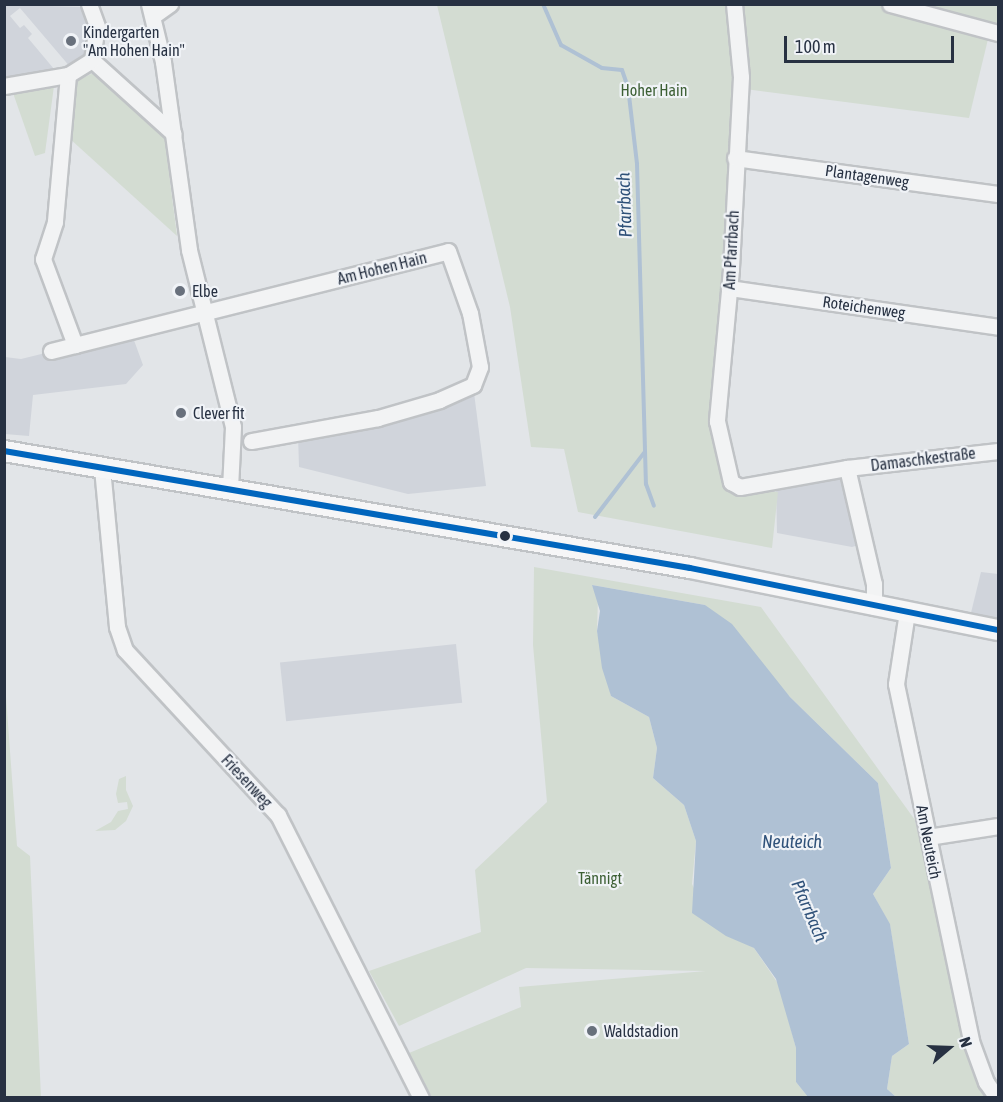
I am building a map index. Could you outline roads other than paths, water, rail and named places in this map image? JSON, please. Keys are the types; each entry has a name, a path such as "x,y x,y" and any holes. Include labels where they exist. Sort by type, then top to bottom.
{"main road":[{"path":"4,451 690,568 874,607 999,630"}],"street":[{"path":"4,86 68,75 92,60 97,26 89,4"},
{"path":"170,4 151,10 174,134 202,313 233,427 230,489"},
{"name":"Am Pfarrbach","path":"734,4 741,77 729,288 717,421 724,465 731,482 741,487"},
{"path":"890,4 999,33"},
{"path":"92,60 174,134"},
{"path":"68,75 55,222 43,259 75,345"},
{"name":"Plantagenweg","path":"735,158 999,194"},
{"name":"Am Hohen Hain","path":"51,351 448,251 460,278 480,367 473,385 440,400 378,418 251,441"},
{"name":"Roteichenweg","path":"729,288 999,327"},
{"name":"Damaschkestraße","path":"741,487 847,468 999,451"},
{"name":"Friesenweg","path":"102,468 117,627 125,650 278,815 421,1098"},
{"name":"Damaschkestraße","path":"847,468 874,584 874,607"},
{"name":"Am Neuteich","path":"907,612 896,684 971,1041 981,1069 997,1098"},
{"path":"928,837 999,826"}],"water":[{"name":"Neuteich","path":"592,585 705,605 732,624 790,697 878,783 891,868 873,894 890,924 909,1044 892,1056 887,1089 896,1097 808,1097 796,1082 796,1048 776,979 754,948 726,936 692,913 696,841 684,805 653,778 657,748 649,717 611,696 602,668 597,631 600,611"}],"waterway":[{"name":"Pfarrbach","path":"543,4 561,45 602,68 622,70 628,87 637,164 646,484 654,506"},
{"name":"Pfarrbach","path":"595,517 644,453"}],"place":[{"name":"Kindergarten \"Am Hohen Hain\"","path":"71,41"},
{"name":"Elbe","path":"180,291"},
{"name":"Clever fit","path":"181,413"},
{"name":"Waldstadion","path":"592,1031"}],"park label":[{"name":"Hoher Hain","path":"654,90"},
{"name":"Tännigt","path":"600,878"}]}
